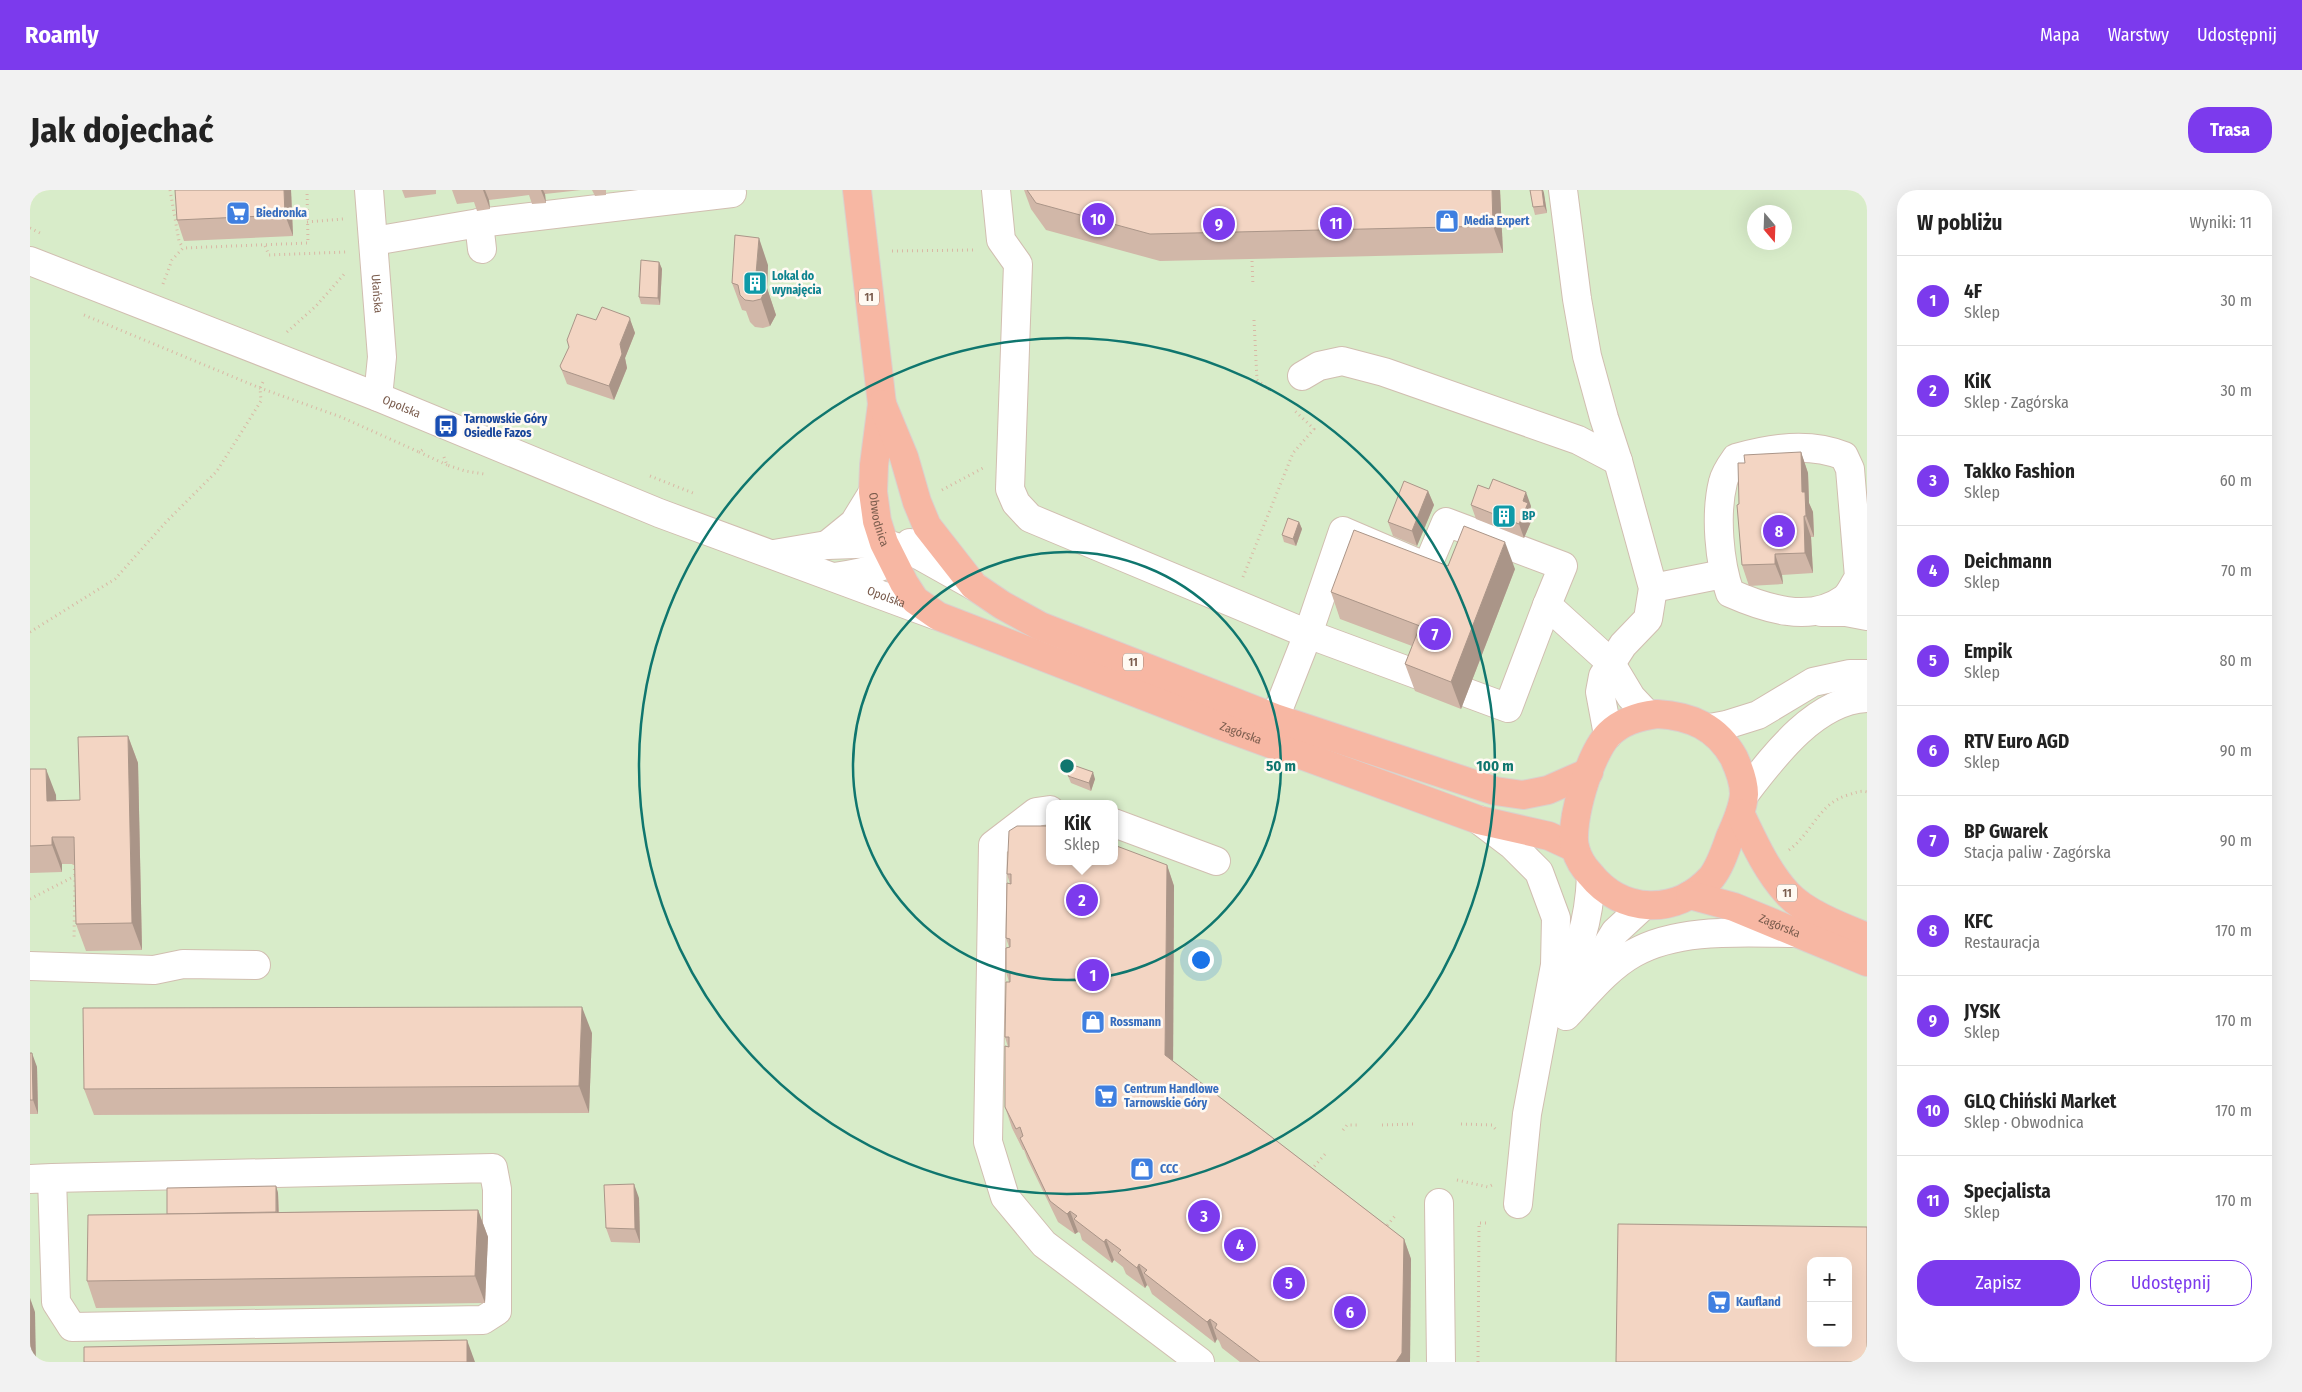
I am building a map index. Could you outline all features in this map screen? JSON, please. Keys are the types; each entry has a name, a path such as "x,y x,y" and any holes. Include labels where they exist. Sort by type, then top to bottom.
{"highway":[{"name":"Obwodnica","path":"857,190 882,404 874,465 873,492 877,521 894,551 904,583 916,600 938,616"},
{"name":"Obwodnica","path":"882,404 904,457 930,501 927,526 942,548 974,586"},
{"name":"Zagórska","path":"974,586 1040,626 1274,718 1495,791 1523,795 1548,790 1589,772"},
{"name":"Zagórska","path":"938,616 1219,726 1479,820 1512,826 1549,836 1575,848"},
{"path":"1648,715 1679,716 1691,719 1710,728 1725,743 1734,758 1741,777 1742,804 1712,877 1690,895 1661,906 1642,907 1614,896 1591,876 1584,867 1575,848 1574,824 1589,772 1600,745 1608,735 1624,724 1648,715"},
{"name":"11","path":"1742,804 1762,857 1787,894 1825,920 1867,937"},
{"name":"Zagórska","path":"1690,895 1734,908 1867,962"}],"street":[{"name":"Ułańska","path":"369,190 364,247 382,359 378,397"},
{"path":"364,247 480,236 732,194 731,190"},
{"path":"996,190 1001,240 1018,264 1010,489 1016,503 1030,518 1308,634 1508,708 1563,566 1446,522 1426,567 1343,532 1308,634 1274,718"},
{"path":"1563,190 1586,356 1618,461 1653,588 1648,618 1623,645 1610,662 1603,676 1600,692 1608,735"},
{"name":"Opolska","path":"30,261 378,397 659,513 938,616"},
{"path":"1302,376 1319,366 1342,361 1384,372 1578,440 1618,461"},
{"path":"1814,612 1845,599 1863,584 1850,469 1844,456 1831,450 1795,447 1759,451 1736,458 1724,479 1719,504 1723,568 1730,594 1762,607 1814,612 1846,612 1867,616"},
{"path":"827,545 854,523 873,492"},
{"path":"894,551 916,533 930,501"},
{"path":"772,555 827,545 894,551 974,586"},
{"name":"Opolska","path":"834,577 860,574 883,566 894,551"},
{"path":"1653,588 1723,568"},
{"path":"1547,605 1610,662 1631,697 1648,715"},
{"path":"1710,728 1726,725 1758,714 1813,682 1850,674 1867,674"},
{"path":"1742,804 1762,770 1807,722 1855,699 1867,698"},
{"path":"1046,811 1036,812 993,845 988,1142 1005,1197 1044,1244 1200,1362"},
{"path":"1479,820 1512,844 1539,872 1556,918 1557,1014"},
{"path":"1118,824 1216,861"},
{"path":"1518,1204 1527,1114 1536,1065 1557,1014 1587,922 1591,876"},
{"path":"1557,1014 1591,970 1615,932 1642,907"},
{"path":"1557,1014 1633,953 1654,944 1689,936 1725,932 1796,933"},
{"path":"30,966 154,970 183,964 256,964"},
{"path":"493,1168 497,1189 497,1311 483,1320 72,1327 56,1302 41,1179 493,1168"},
{"path":"1439,1203 1441,1362"}],"path":[{"path":"170,190 178,241 183,248"},
{"path":"163,285 172,260 183,248 308,243 307,190"},
{"path":"307,222 351,218"},
{"path":"265,246 269,255 364,247"},
{"path":"892,252 983,250"},
{"path":"1252,261 1253,286"},
{"path":"284,334 316,306 348,270"},
{"path":"78,313 260,388 341,417 447,465"},
{"path":"1254,320 1257,380 1270,390"},
{"path":"30,632 115,579 166,522 217,471 261,401 260,388"},
{"path":"1232,602 1293,453 1314,429 1295,411"},
{"path":"419,452 424,449"},
{"path":"930,501 1011,452"},
{"path":"1786,852 1793,847 1830,803 1862,791 1867,792"},
{"path":"73,946 74,864"},
{"path":"30,899 75,876"},
{"path":"1382,1125 1415,1124"},
{"path":"1461,1124 1492,1125 1500,1133"},
{"path":"1343,1130 1347,1125 1360,1125"},
{"path":"1309,1174 1327,1152"},
{"path":"1452,1180 1488,1187 1494,1185 1497,1180"},
{"path":"1382,1231 1395,1216"},
{"path":"1478,1362 1479,1223 1487,1223"}],"green space":[{"path":"30,190 1867,190 1867,1362 30,1362"}],"building":[{"path":"175,190 284,190 285,215 177,220"},
{"path":"1027,190 1492,190 1493,226 1150,234 1036,203"},
{"path":"1530,190 1542,190 1544,206 1533,207"},
{"path":"735,235 759,238 756,274 763,278 766,288 761,299 745,300 740,295 738,285 732,283"},
{"path":"641,260 659,262 658,298 639,297"},
{"path":"602,307 630,319 620,344 622,354 609,386 562,370 560,366 569,347 567,340 577,314 596,320"},
{"path":"1801,452 1802,492 1805,492 1806,516 1804,516 1805,553 1775,554 1775,564 1742,565 1737,505 1739,504 1738,463 1745,463 1744,455"},
{"path":"1493,479 1526,492 1523,501 1528,503 1519,524 1471,505 1478,485 1489,489"},
{"path":"1404,481 1428,491 1412,531 1388,522"},
{"path":"1288,518 1299,522 1293,539 1282,535"},
{"path":"1464,526 1505,542 1451,682 1405,664 1420,626 1331,592 1354,530 1448,566"},
{"path":"128,736 132,923 76,924 74,837 52,837 52,845 30,846 30,769 46,769 47,801 80,800 78,737"},
{"path":"1073,765 1093,772 1089,783 1068,776"},
{"name":"Centrum Handlowe Tarnowskie Góry","path":"1017,826 1046,826 1046,865 1118,865 1118,847 1167,865 1165,1055 1404,1239 1402,1353 1396,1362 1260,1362 1215,1328 1217,1324 1210,1319 1207,1322 1144,1273 1147,1270 1139,1264 1137,1268 1118,1253 1121,1250 1106,1239 1104,1242 1074,1219 1077,1216 1070,1211 1067,1214 1050,1201 1020,1138 1023,1136 1020,1127 1016,1129 1005,1107 1005,1046 1009,1047 1009,1037 1005,1037 1006,982 1010,982 1010,972 1006,972 1006,948 1010,947 1010,939 1006,938 1007,883 1011,884 1011,874 1007,874 1009,831"},
{"path":"582,1007 579,1086 84,1089 83,1008"},
{"path":"30,1053 32,1053 33,1100 30,1100"},
{"path":"634,1184 635,1229 606,1228 604,1185"},
{"path":"276,1186 276,1212 167,1214 167,1188"},
{"path":"478,1210 475,1276 87,1281 88,1215"},
{"name":"Kaufland","path":"1618,1224 1867,1227 1867,1362 1616,1362"},
{"path":"30,1302 31,1362 30,1362"},
{"path":"467,1340 467,1362 84,1362 84,1347"}],"place":[{"name":"Biedronka","path":"238,213"},
{"name":"GLQ Chiński Market","path":"1098,219"},
{"name":"Media Expert","path":"1447,221"},
{"name":"Specjalista","path":"1336,223"},
{"name":"JYSK","path":"1219,224"},
{"name":"Lokal do wynajęcia","path":"755,283"},
{"name":"Tarnowskie Góry Osiedle Fazos","path":"446,426"},
{"name":"BP","path":"1504,516"},
{"name":"KFC","path":"1779,531"},
{"name":"BP Gwarek","path":"1435,634"},
{"name":"KiK","path":"1082,900"},
{"name":"4F","path":"1093,975"},
{"name":"Rossmann","path":"1093,1022"},
{"name":"Centrum Handlowe Tarnowskie Góry","path":"1106,1096"},
{"name":"CCC","path":"1142,1169"},
{"name":"Takko Fashion","path":"1204,1216"},
{"name":"Deichmann","path":"1240,1245"},
{"name":"Empik","path":"1289,1283"},
{"name":"Kaufland","path":"1719,1302"},
{"name":"RTV Euro AGD","path":"1350,1312"}]}
